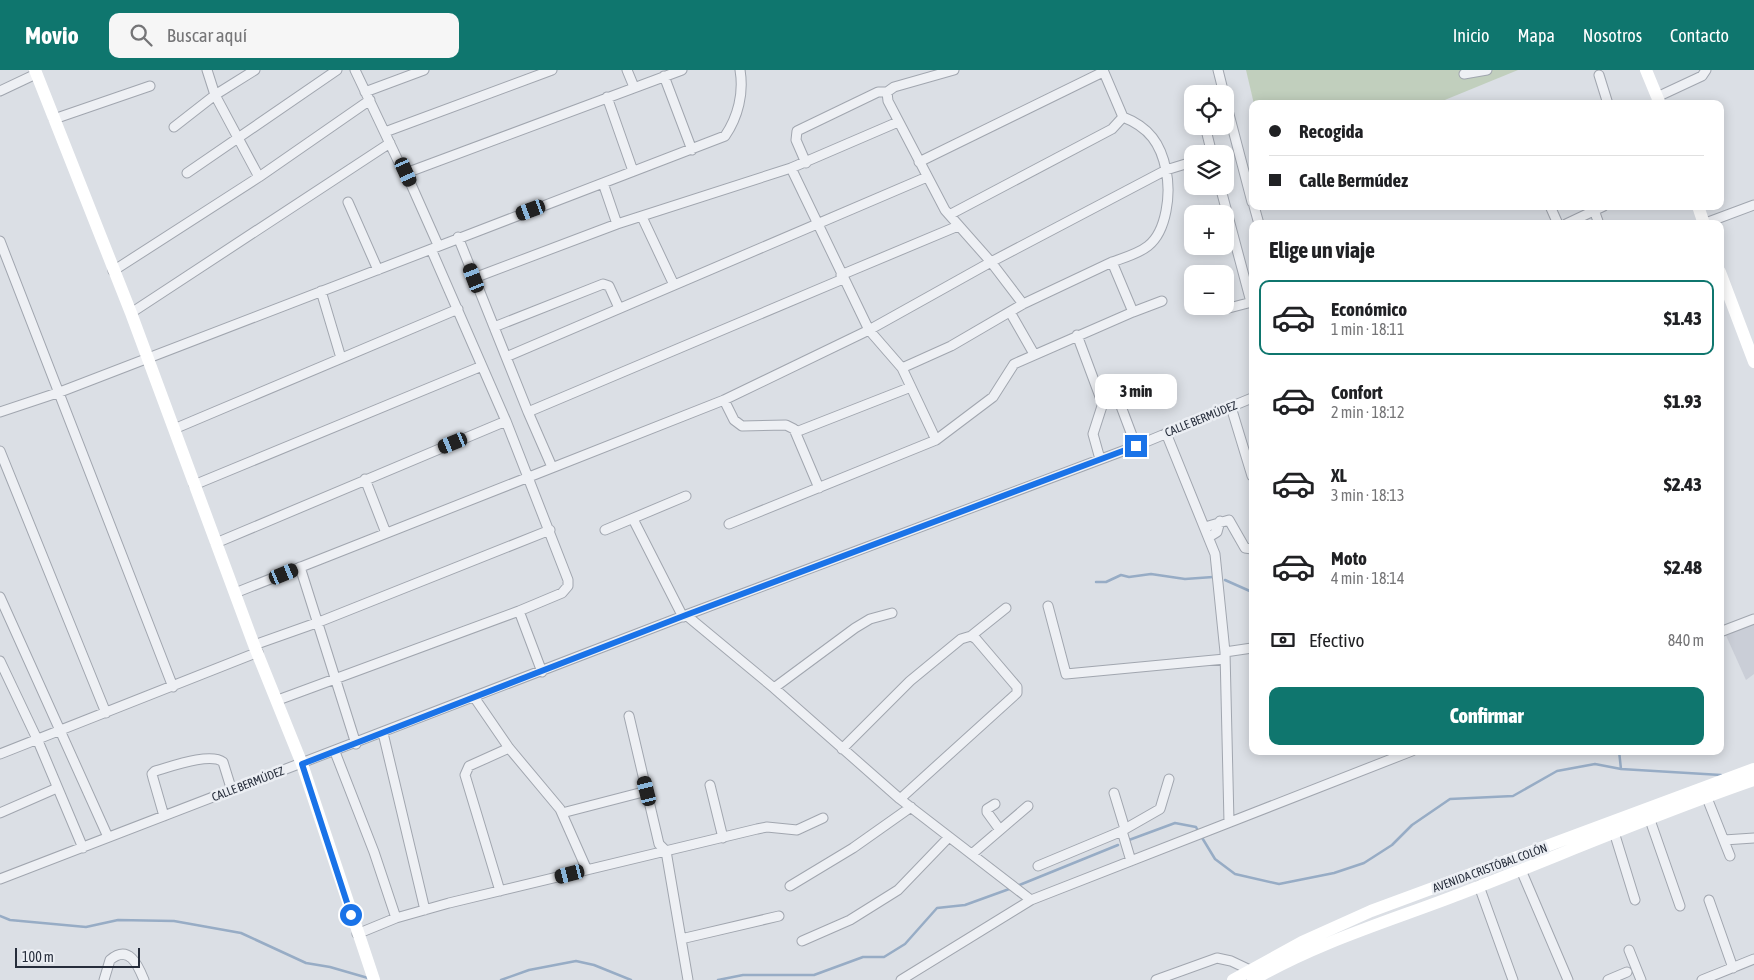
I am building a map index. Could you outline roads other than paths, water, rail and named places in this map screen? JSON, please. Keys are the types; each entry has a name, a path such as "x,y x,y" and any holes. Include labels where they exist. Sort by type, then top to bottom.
{"street":[{"path":"207,70 215,95 259,177"},
{"path":"174,127 215,95 255,70"},
{"path":"187,173 337,70"},
{"path":"278,700 519,611 562,593 568,586 568,580 550,530 458,309 406,172 402,169 355,70"},
{"path":"113,271 259,177 367,96 424,70"},
{"path":"384,132 552,70"},
{"path":"627,70 634,87"},
{"path":"406,172 607,96 682,70"},
{"path":"0,412 60,392 147,357 378,270 458,237 725,136 732,125 741,94 740,70"},
{"path":"806,163 796,140 797,131 878,92 887,92 894,87 954,70"},
{"path":"1218,70 1222,85"},
{"path":"1464,74 1487,70"},
{"path":"1646,70 1657,100"},
{"path":"1659,100 1702,76 1706,70"},
{"path":"902,368 951,346 1023,304 1146,248 1154,241 1159,231 1169,193 1166,170 1157,141 1137,124 1123,118 1103,71 919,162"},
{"path":"0,91 36,72 131,313 194,485 302,764 357,934 374,980"},
{"path":"1599,75 1607,100"},
{"path":"664,76 692,150"},
{"path":"54,118 150,86"},
{"path":"887,92 888,101 898,122 945,210 951,214 958,226 991,262 1023,304"},
{"path":"607,96 633,171"},
{"path":"951,214 1112,129 1123,118"},
{"path":"474,278 617,224 806,163 898,122"},
{"path":"1232,135 1249,192"},
{"path":"131,313 390,143"},
{"path":"235,593 724,400 869,330 991,262 1166,170 1184,164"},
{"path":"791,168 869,330 902,368 936,440"},
{"path":"506,357 927,177"},
{"path":"603,183 617,224"},
{"path":"1222,195 1249,291"},
{"path":"348,202 378,270"},
{"path":"1715,220 1754,205"},
{"path":"1574,220 1594,210 1598,220"},
{"path":"642,217 674,285"},
{"path":"528,412 958,226"},
{"path":"458,237 552,467"},
{"path":"0,241 60,392 172,687"},
{"path":"1112,262 1133,312"},
{"path":"1724,283 1754,362"},
{"path":"494,326 603,284 609,286 619,308"},
{"path":"321,291 341,358"},
{"path":"729,524 936,440 993,397 1014,364 1077,335 1162,301"},
{"path":"1234,307 1249,303"},
{"path":"174,429 458,309"},
{"path":"1010,312 1034,354"},
{"path":"1077,335 1103,403 1092,434 1100,459"},
{"path":"194,485 482,366"},
{"path":"796,432 911,387"},
{"name":"CALLE BERMÚDEZ","path":"0,879 356,744 684,616 1136,446 1249,399"},
{"path":"724,400 734,420 742,426 786,425 796,432 819,488"},
{"path":"1103,403 1118,400 1120,402 1136,446"},
{"path":"1231,407 1249,466"},
{"path":"216,543 506,421"},
{"path":"1166,433 1209,537 1219,572 1225,656 1229,822"},
{"path":"0,450 106,714"},
{"path":"365,479 386,533"},
{"path":"606,530 686,496"},
{"path":"634,519 684,616 774,688 900,799 1030,900"},
{"path":"1204,527 1227,519 1231,521 1245,548 1249,549"},
{"path":"1209,537 1217,532 1220,521"},
{"path":"0,754 106,714 172,687 256,648 550,530"},
{"path":"300,567 319,622 356,744"},
{"path":"0,597 108,837"},
{"path":"1048,606 1066,674 1225,656 1249,649"},
{"path":"842,749 910,681 961,639 971,636 1006,608"},
{"path":"519,611 542,672"},
{"path":"774,688 855,628 870,619 892,613"},
{"path":"1724,630 1754,619"},
{"path":"900,799 1017,693 1017,687 976,639 971,636"},
{"path":"0,662 38,741 83,848"},
{"path":"474,697 509,748 562,813 587,870"},
{"path":"629,716 659,844 666,851 688,980"},
{"path":"383,733 425,910"},
{"path":"500,891 464,774 469,766 509,748"},
{"path":"335,752 374,852 396,918"},
{"path":"901,980 1030,900 1395,755"},
{"path":"164,816 152,774 155,771 205,758 219,759 223,762 232,791"},
{"name":"AVENIDA CRISTÓBAL COLÓN","path":"1233,980 1252,975 1370,925 1479,886 1614,832 1706,798 1754,769"},
{"path":"1038,866 1123,830 1160,809 1169,779"},
{"name":"AVENIDA CRISTÓBAL COLÓN","path":"1252,975 1302,942 1371,911 1729,784 1754,780"},
{"path":"710,785 723,838"},
{"path":"0,813 57,788"},
{"path":"562,813 647,791"},
{"path":"1114,793 1131,861"},
{"path":"1706,798 1730,856"},
{"path":"995,804 987,812 1000,830"},
{"path":"972,854 1028,806"},
{"path":"790,886 853,848 911,807"},
{"path":"357,934 396,918 500,891 767,828 796,830 823,818"},
{"path":"1650,820 1680,906"},
{"path":"1614,832 1635,900"},
{"path":"802,941 850,920 898,890 949,837"},
{"path":"1724,840 1754,838"},
{"path":"1521,870 1568,980"},
{"path":"1479,886 1513,980"},
{"path":"1709,900 1732,968"},
{"path":"681,940 779,916"},
{"path":"1630,950 1641,980"},
{"path":"104,980 110,960 120,954 127,954 134,958 144,980"},
{"path":"1156,980 1217,958 1231,961 1252,975"},
{"path":"1702,980 1754,960"},
{"path":"1608,980 1627,972"}],"waterway":[{"path":"1096,582 1106,582 1121,575 1129,577 1151,574 1185,579 1213,577"},
{"path":"1225,580 1249,591"},
{"path":"1619,755 1621,769"},
{"path":"1201,836 1215,859 1235,874 1279,884 1334,873 1364,863 1392,845 1412,825 1450,799 1513,796 1557,771 1595,764 1621,769 1721,775"},
{"path":"1129,840 1175,823 1196,827 1198,831"},
{"path":"1017,886 1118,845"},
{"path":"718,980 743,975 814,975 863,957 884,957 905,944 937,908 965,905 1012,888"},
{"path":"0,916 10,920 86,927 118,920 174,921 241,933 306,963 330,967 368,978"},
{"path":"501,980 529,970 576,961 594,965 631,980"}]}
